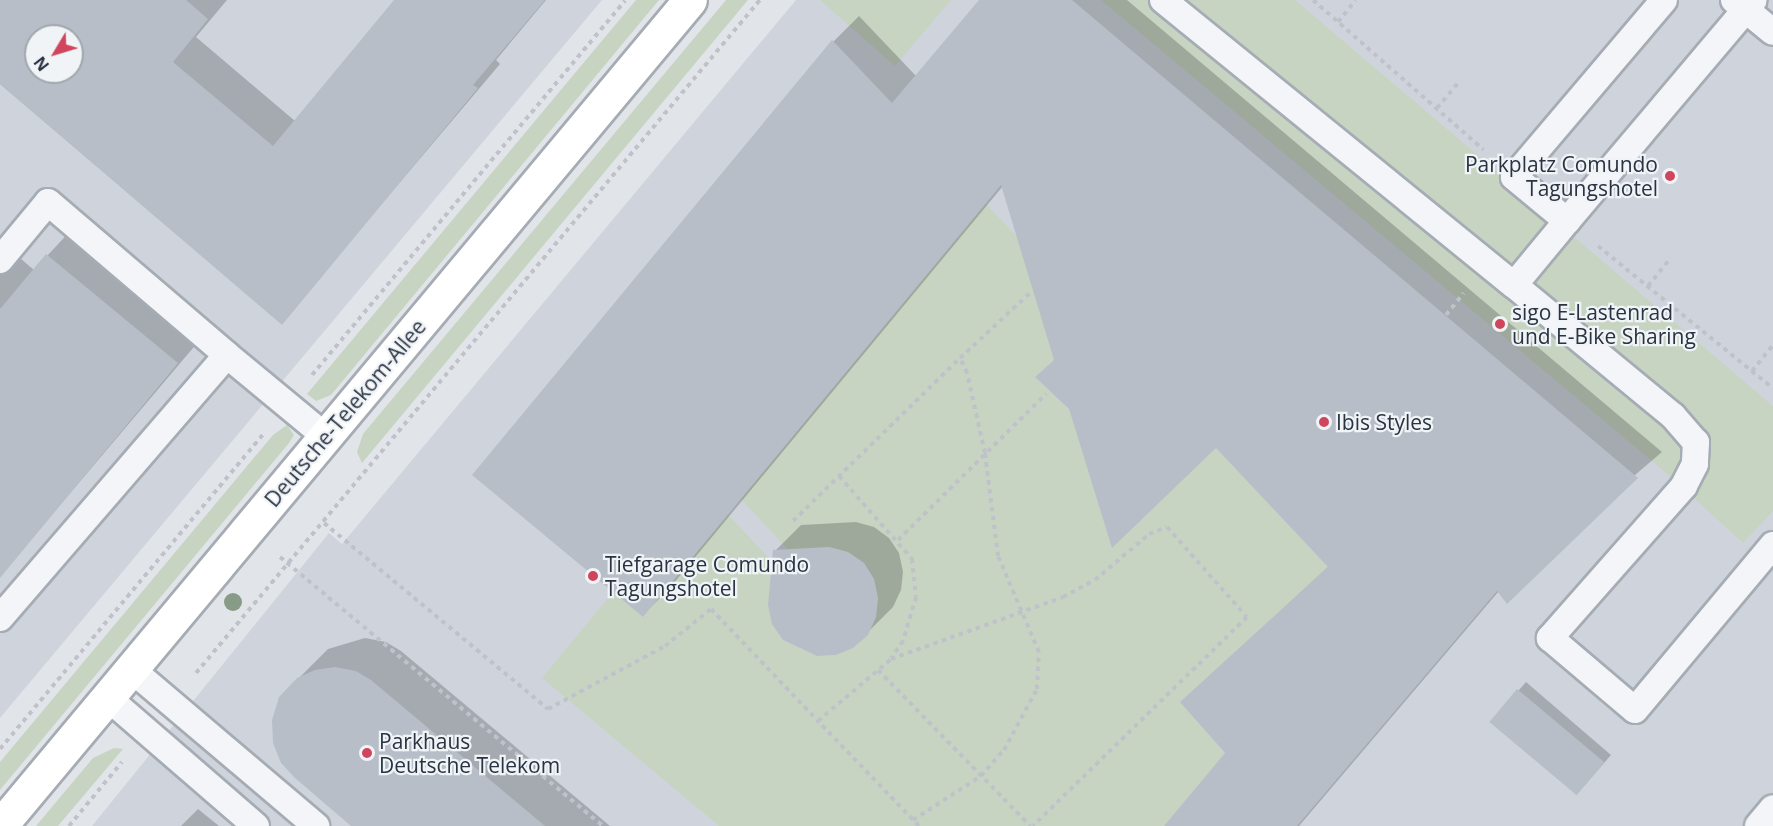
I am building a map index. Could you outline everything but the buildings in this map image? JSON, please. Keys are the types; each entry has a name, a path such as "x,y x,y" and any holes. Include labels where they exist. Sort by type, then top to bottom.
{"main road":[{"name":"Deutsche-Telekom-Allee","path":"0,826 690,0"}],"lane":[{"path":"1163,0 1673,416 1696,442 1695,464 1684,486 1550,638 1635,710 1773,545"},
{"path":"1567,221 1514,177 1664,0"},
{"path":"1514,285 1745,3 1773,32"},
{"path":"0,260 48,202 326,436"},
{"path":"0,618 227,355"},
{"path":"131,669 316,826"},
{"path":"107,697 256,826"},
{"path":"1758,826 1773,808"}],"path":[{"path":"172,702 760,0"},
{"path":"1313,0 1514,177"},
{"path":"1338,22 1356,0"},
{"path":"1437,108 1460,82"},
{"path":"1567,221 1773,388"},
{"path":"1648,286 1671,258"},
{"path":"793,521 1031,292"},
{"path":"1752,371 1773,345"},
{"path":"914,820 981,776 1004,750 1037,689 1039,652 1020,613 998,556 985,453 967,374 960,358"},
{"path":"898,540 1046,394"},
{"path":"818,721 891,659 903,641 916,597 912,559 898,540 839,476"},
{"path":"324,523 548,710 665,646 711,609 919,826"},
{"path":"878,670 1032,826 1247,616 1167,527 1149,534 1095,580 1063,597 891,659"},
{"path":"248,529 603,826"},
{"path":"69,826 147,733"}],"shaded area":[{"path":"0,0 602,0 0,718"},
{"path":"796,0 1773,0 1773,826 92,826 329,533 342,544"}],"green space":[{"path":"636,0 659,0 331,395 316,401 307,394"},
{"path":"726,0 748,0 362,463 357,452 363,434"},
{"path":"820,0 951,0 895,66"},
{"path":"1101,0 1295,0 1773,406 1773,511 1743,543 1664,471"},
{"path":"986,204 1111,336 1041,315 1054,360 1035,377 1069,409 1112,547 1204,435 1328,567 1181,702 1225,754 1164,826 719,826 542,678 613,592 643,617 728,515 779,568 783,640 817,656 836,655 853,648 867,635 876,617 878,598 874,579 864,563 848,552 829,547 810,548 793,555 741,499"},
{"path":"287,425 294,435 289,443 0,790 0,762 273,435"},
{"path":"114,748 123,749 58,826 36,826 93,758"}],"place":[{"name":"Parkplatz Comundo Tagungshotel","path":"1670,176"},
{"name":"sigo E-Lastenrad und E-Bike Sharing","path":"1500,324"},
{"name":"Ibis Styles","path":"1324,422"},
{"name":"Tiefgarage Comundo Tagungshotel","path":"593,576"},
{"name":"Parkhaus Deutsche Telekom","path":"367,753"}]}
